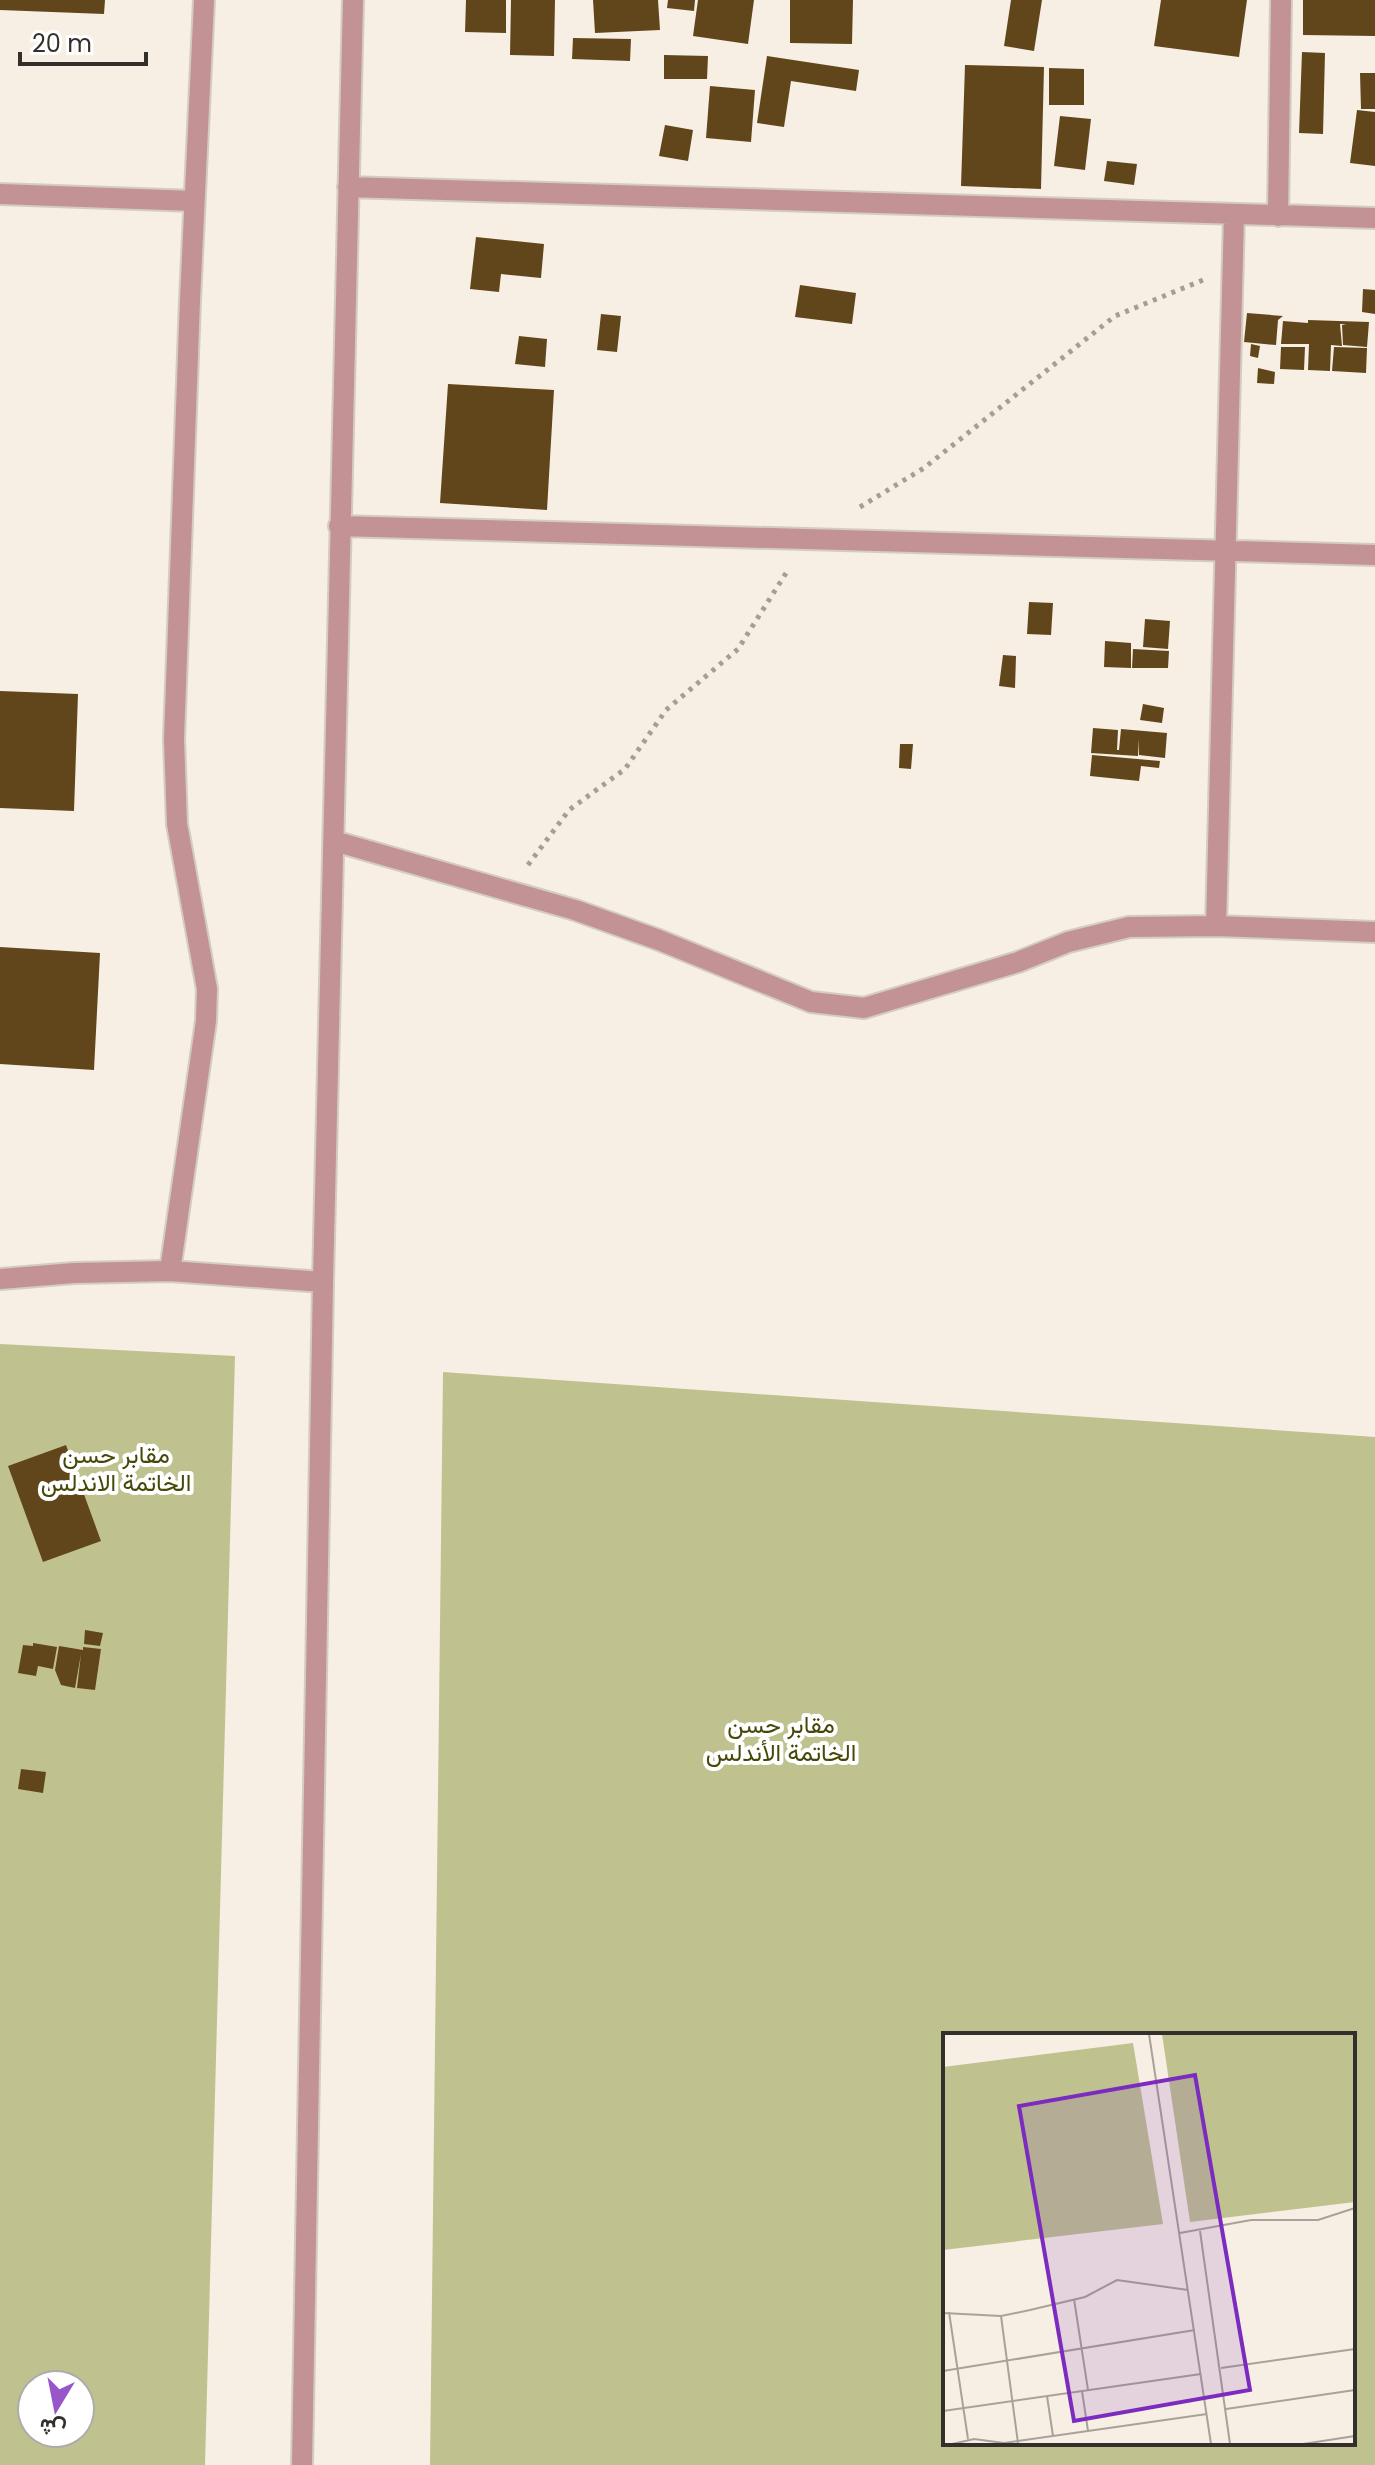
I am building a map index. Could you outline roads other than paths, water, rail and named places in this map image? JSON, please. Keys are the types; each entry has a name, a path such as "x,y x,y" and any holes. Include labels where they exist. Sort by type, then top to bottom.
{"street":[{"path":"170,1271 206,1021 207,989 177,824 174,739 204,0"},
{"path":"302,2465 323,1282 353,0"},
{"path":"1278,216 1281,0"},
{"path":"348,187 1375,218"},
{"path":"0,194 194,201"},
{"path":"1216,926 1234,214"},
{"path":"339,526 1375,555"},
{"path":"334,841 575,910 659,940 811,1002 864,1008 1018,962 1068,942 1129,927 1216,926 1375,932"},
{"path":"0,1279 74,1273 170,1271 323,1282"}],"park label":[{"name":"مقابر حسن الخاتمة الاندلس","path":"116,1468"},
{"name":"مقابر حسن الخاتمة الأندلس","path":"781,1738"}]}
